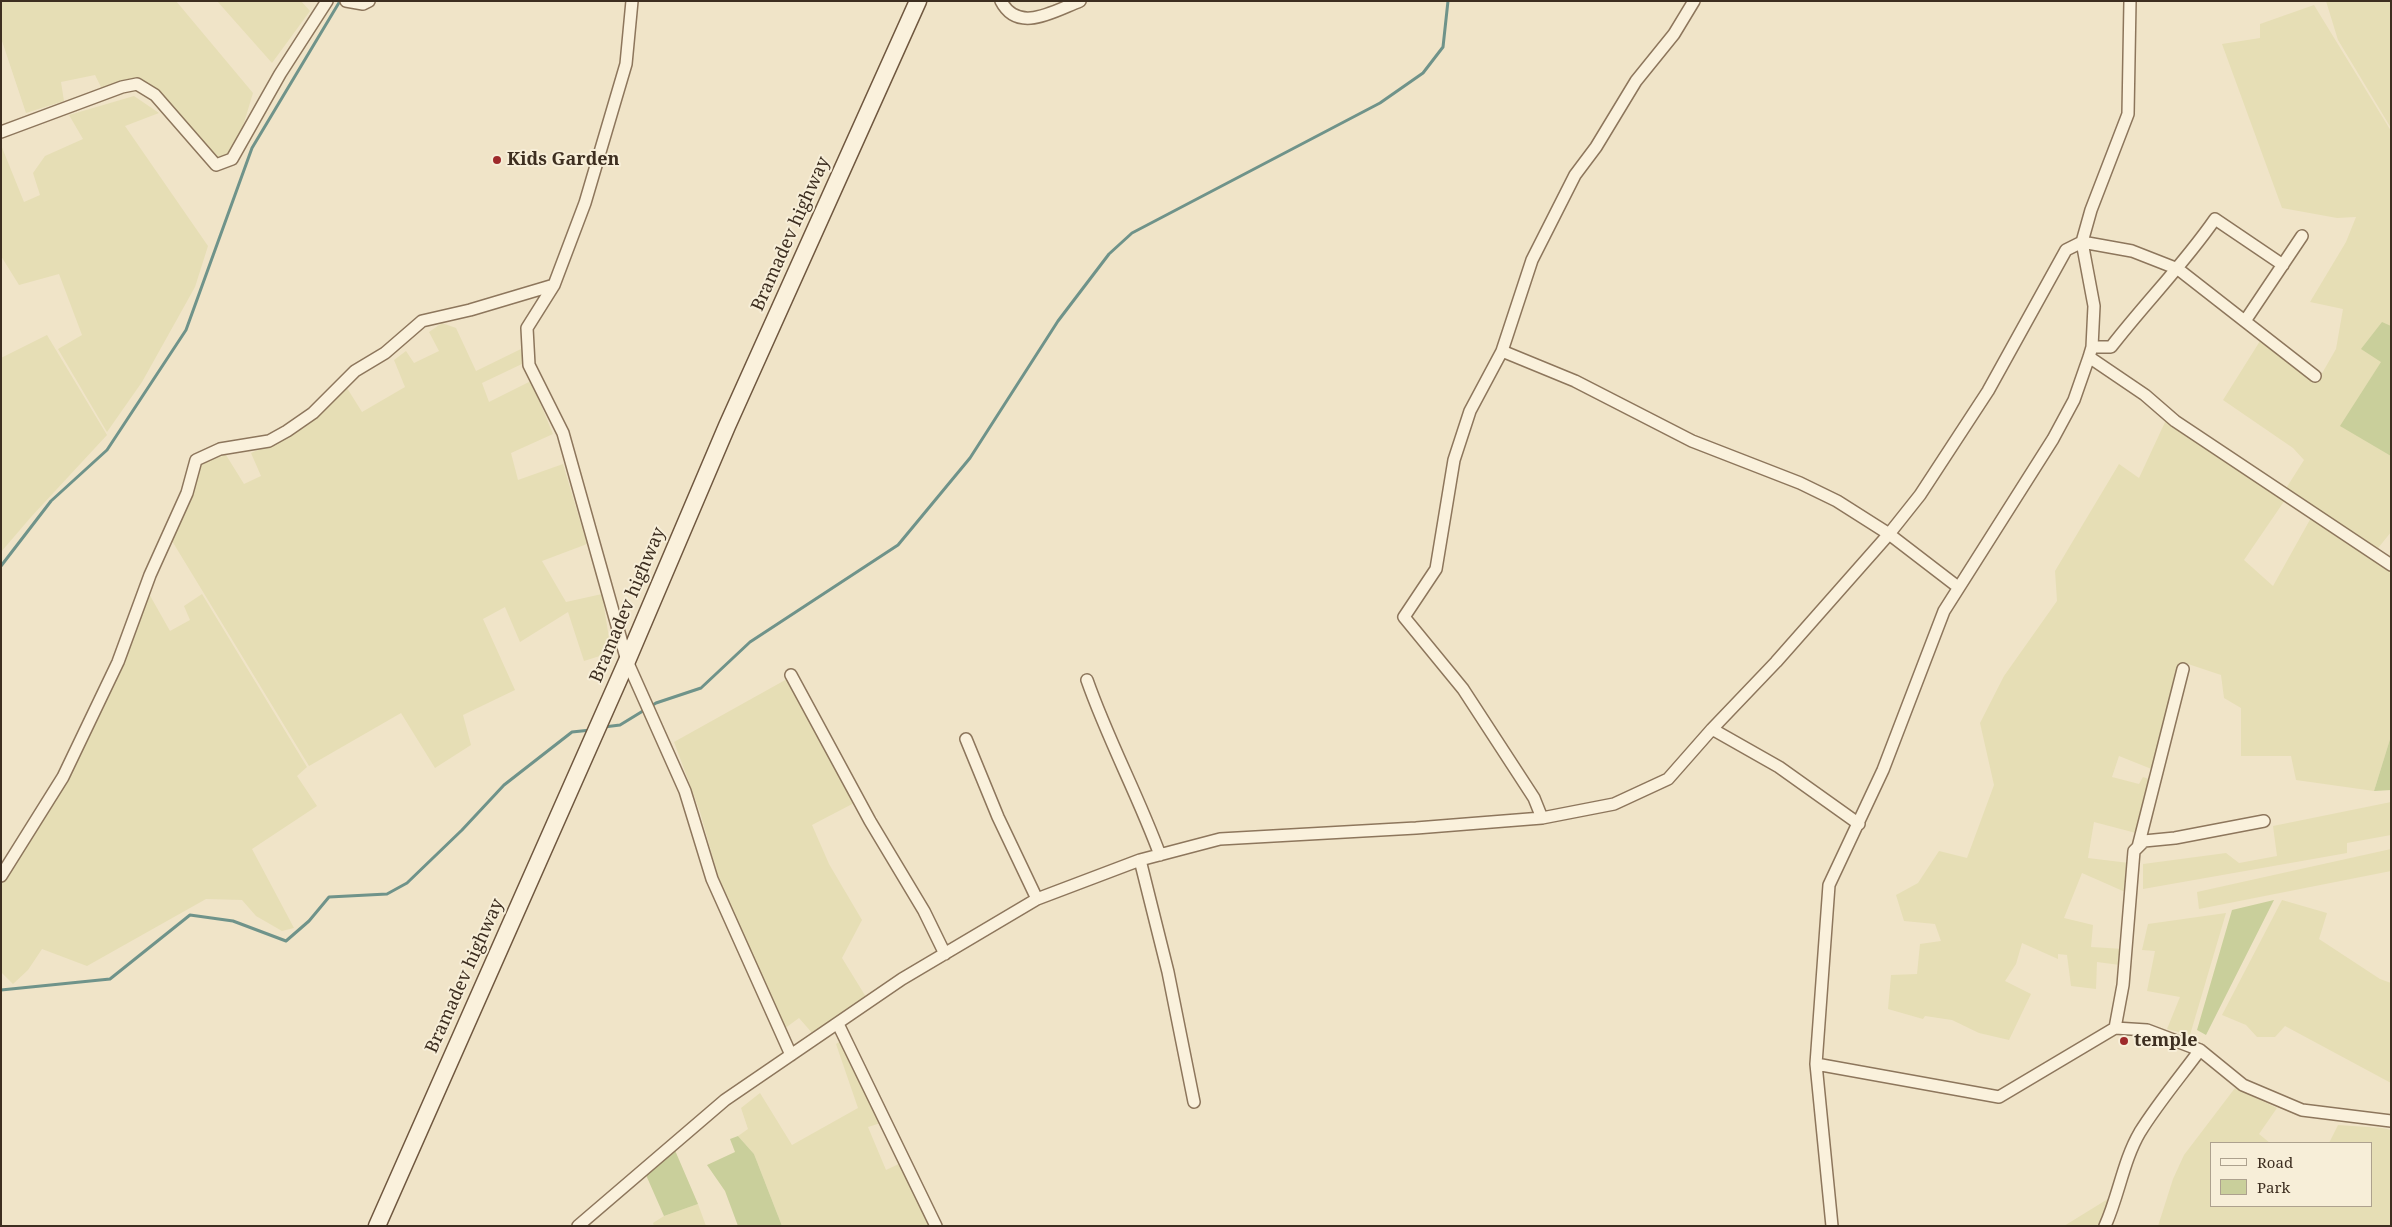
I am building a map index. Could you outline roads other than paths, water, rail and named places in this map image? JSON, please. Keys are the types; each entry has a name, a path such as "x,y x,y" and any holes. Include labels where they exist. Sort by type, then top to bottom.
{"street":[{"path":"1,132 122,87 137,84 156,95 216,165 232,158 280,74 327,1"},
{"path":"346,1 363,4 369,1"},
{"path":"632,1 626,64 586,204 554,284 527,328 529,365 563,433 627,661 685,791 712,879 791,1054"},
{"name":"Bramadev highway","path":"377,1226 627,661 727,426 918,1"},
{"path":"1001,1 1006,11 1019,19 1036,18 1080,1"},
{"path":"1542,818 1534,798 1463,690 1404,617 1436,569 1454,460 1470,411 1502,351 1532,260 1575,175 1596,147 1636,81 1674,34 1694,1"},
{"path":"1832,1226 1816,1064 1829,885 1883,770 1944,611 2052,439 2074,400 2091,352 2094,306 2082,242 2091,210 2128,114 2130,1"},
{"path":"2091,352 2111,347 2146,303 2178,269 2215,219 2283,264"},
{"path":"2245,321 2302,236"},
{"path":"578,1226 725,1100 902,979 1037,899 1140,860 1220,839 1416,828 1542,818 1614,804 1668,779 1712,729 1776,662 1889,534 1925,487 1983,400 2066,250 2082,242 2132,251 2178,269 2315,376"},
{"path":"1,876 63,777 114,670 166,536 186,493 196,460 220,449 269,441 287,430 313,413 355,371 385,353 422,321 470,310 554,284"},
{"path":"1502,351 1575,381 1692,441 1800,483 1836,501 1889,534 1958,587"},
{"path":"2091,352 2175,421 2391,565"},
{"path":"2138,847 2183,669"},
{"path":"791,675 870,821 924,911 945,954"},
{"path":"1088,680 1101,720 1145,813 1160,855"},
{"path":"1712,729 1779,767 1859,824"},
{"path":"966,739 998,817 1037,899"},
{"path":"2115,1028 2124,985 2134,851 2144,841 2175,838 2264,821"},
{"path":"1140,860 1168,972 1194,1102"},
{"path":"838,1024 936,1226"},
{"path":"1816,1064 1999,1097 2115,1028 2147,1030 2200,1050 2243,1085 2302,1110 2391,1121"},
{"path":"2105,1226 2112,1209 2124,1166 2140,1132 2200,1050"}],"waterway":[{"path":"1,566 51,501 107,450 186,330 252,148 340,1"},
{"path":"604,727 620,725 656,703 701,688 750,642 898,545 970,458 1058,321 1109,254 1132,233 1380,103 1423,73 1443,47 1448,1"},
{"path":"1,990 110,979 190,915 233,921 286,941 309,921 329,897 387,894 407,883 462,830 504,785 572,732 591,730"}],"place":[{"name":"Kids Garden","path":"497,160"},
{"name":"temple","path":"2124,1041"}]}
